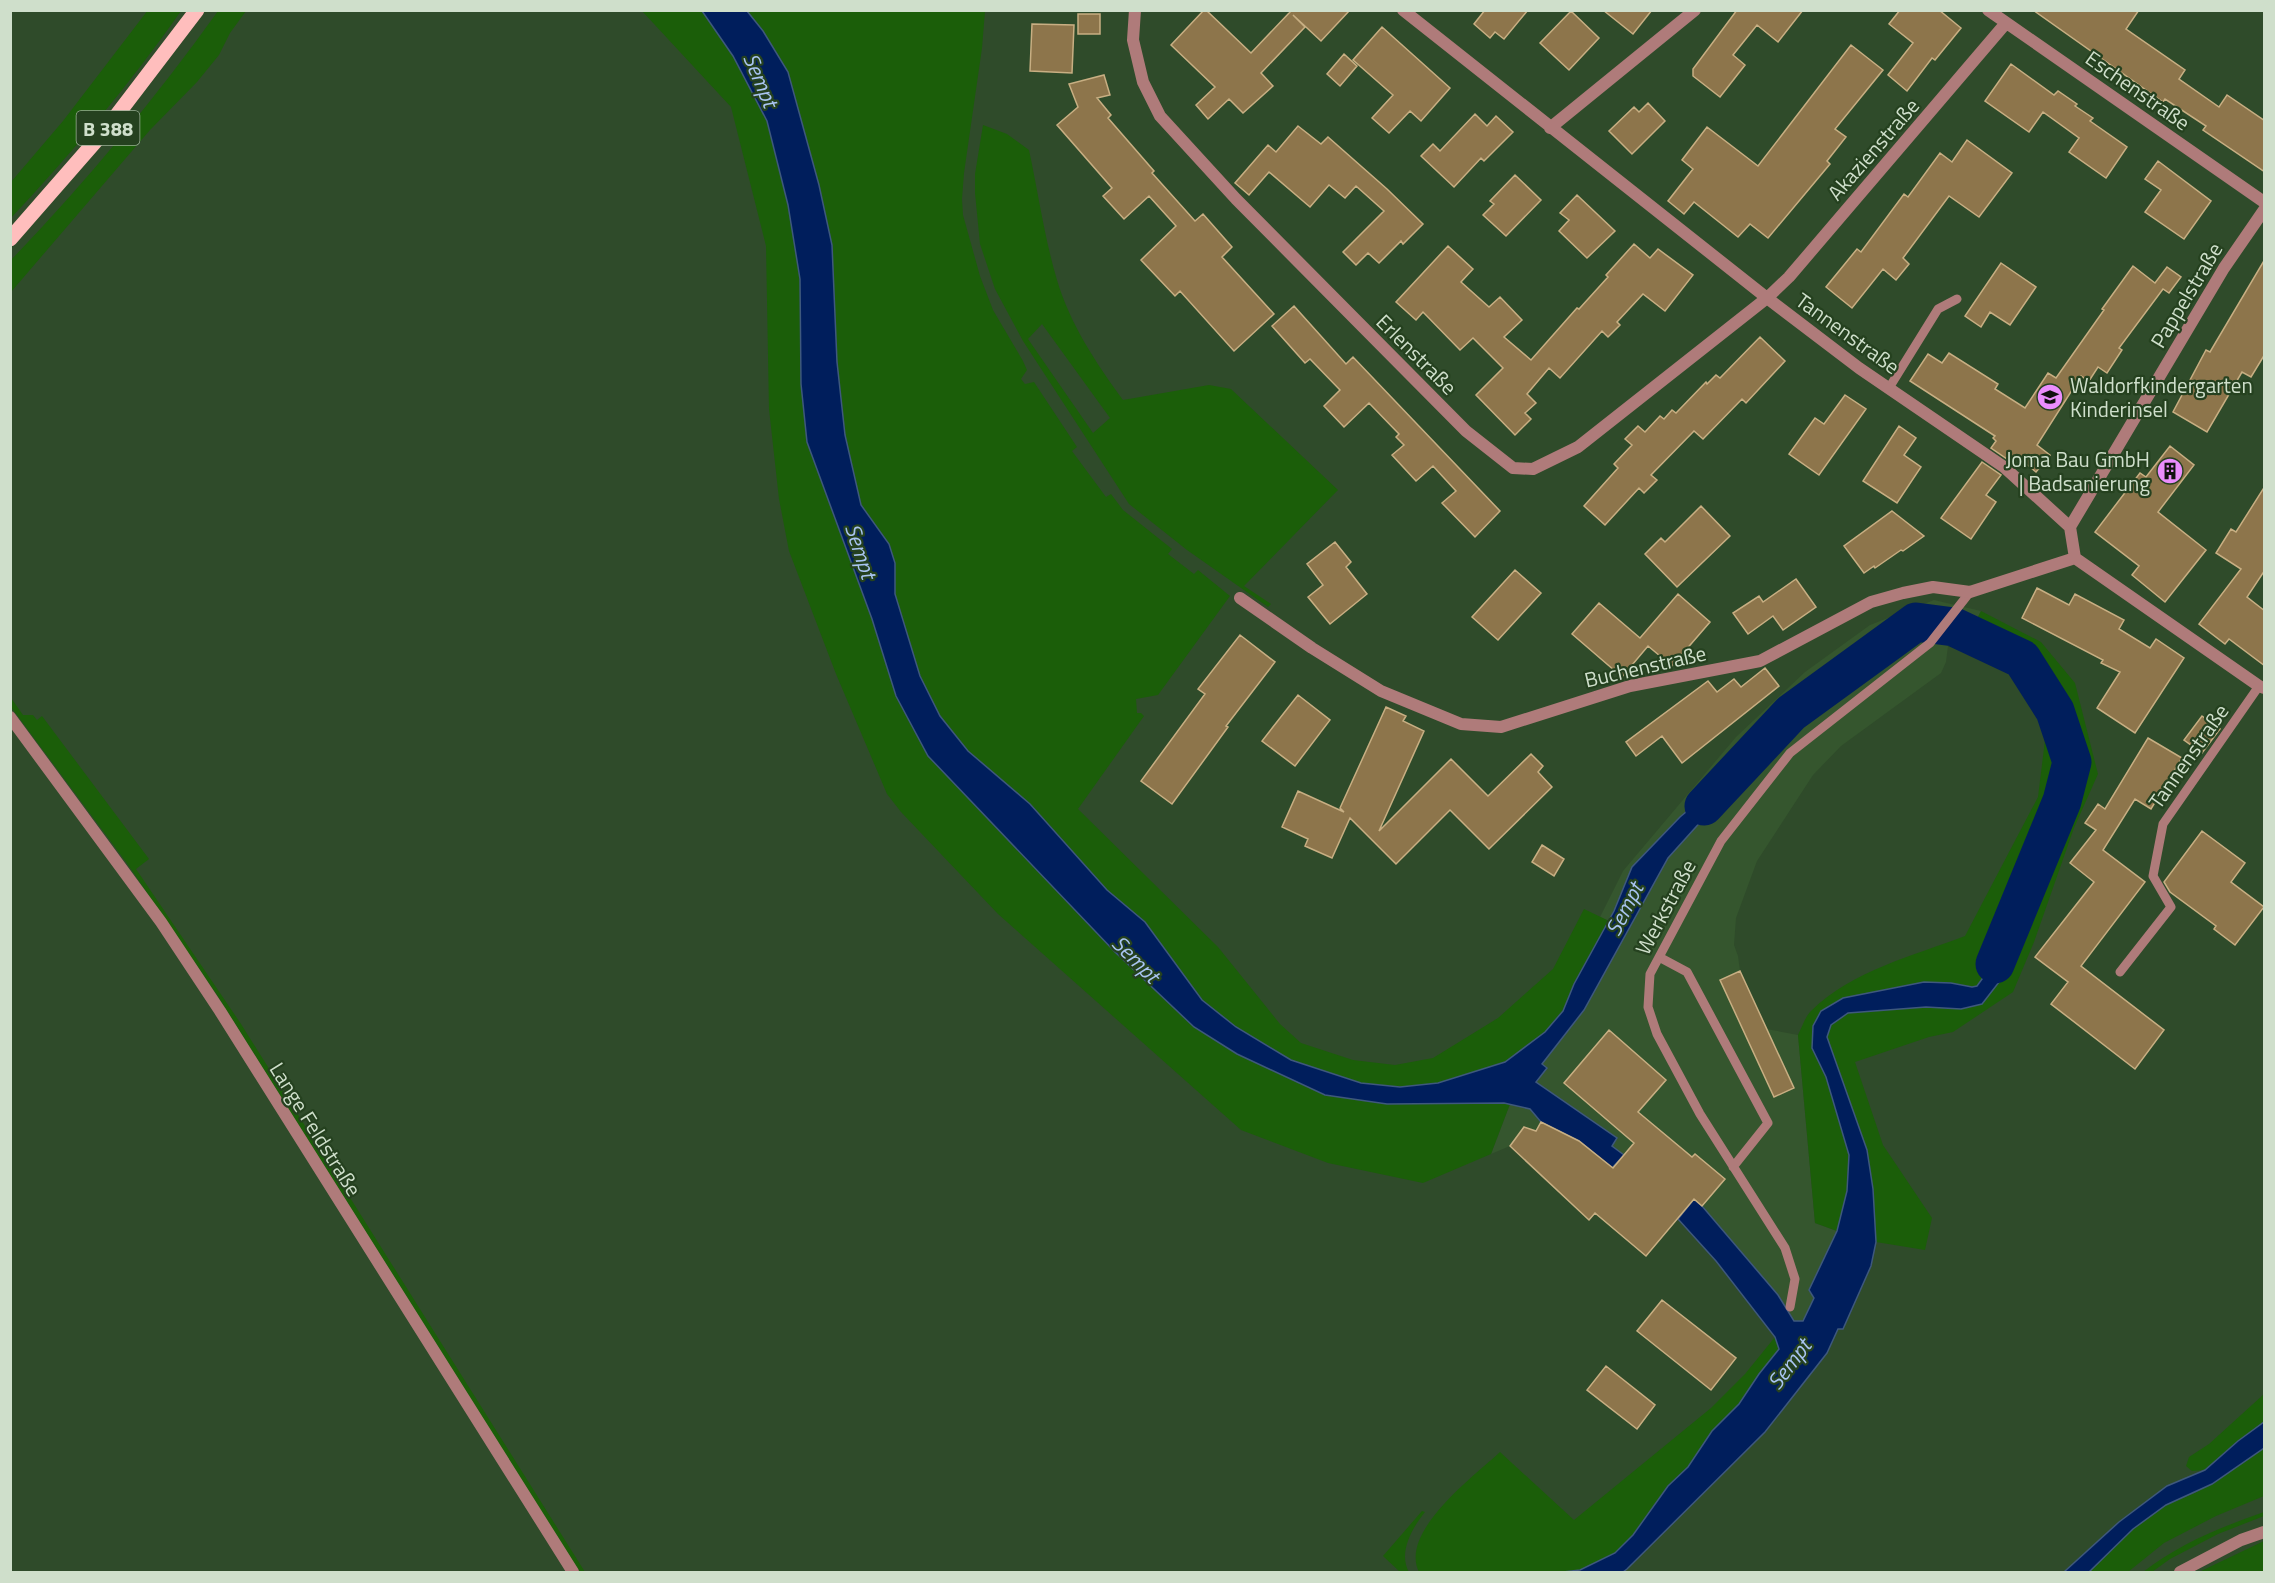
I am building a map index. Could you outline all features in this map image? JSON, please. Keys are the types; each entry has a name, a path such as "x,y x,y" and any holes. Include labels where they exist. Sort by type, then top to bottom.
{"main road":[{"name":"B 388","path":"10,239 107,128 197,10"}],"street":[{"name":"Erlenstraße","path":"1135,10 1133,40 1143,82 1160,116 1236,200 1466,431 1513,468 1533,469 1578,447 1767,298"},
{"name":"Tannenstraße","path":"1402,10 1767,298 1889,388 2004,467 2070,527"},
{"path":"1550,128 1695,10"},
{"name":"Eschenstraße","path":"1988,10 2265,202"},
{"name":"Akazienstraße","path":"1767,298 1789,277 2006,23"},
{"name":"Pappelstraße","path":"2070,527 2224,268 2265,210"},
{"path":"2070,527 2075,558"},
{"name":"Tannenstraße","path":"2075,558 2262,687"},
{"name":"Buchenstraße","path":"1240,598 1312,648 1381,691 1461,724 1501,727 1630,686 1760,661 1871,602 1932,587 1970,592 2075,558"},
{"name":"Lange Feldstraße","path":"10,717 168,932 573,1572"},
{"path":"2180,1572 2241,1540 2265,1532"}],"lane":[{"path":"1889,388 1938,309 1957,299"},
{"name":"Werkstraße","path":"1790,1307 1795,1279 1785,1248 1700,1114 1657,1034 1648,1007 1647,988 1650,974 1720,841 1790,753 1930,643 1970,592"},
{"name":"Tannenstraße","path":"2120,972 2171,907 2153,876 2163,824 2262,687"},
{"path":"1659,957 1687,972 1768,1123 1733,1167"}],"shaded area":[{"path":"1934,600 1981,611 1966,641 1948,646 1946,662 1941,673 1841,746 1813,775 1757,861 1736,918 1734,945 1740,971 1767,1029 1798,1035 1815,1223 1837,1231 1814,1298 1803,1321 1795,1321 1778,1295 1694,1200 1646,1256 1595,1214 1589,1220 1510,1146 1491,1154 1510,1104 1609,921 1600,917 1623,871 1736,737 1805,672 1870,625"}],"green space":[{"path":"148,10 181,11 100,118 11,218 11,182 63,121"},
{"path":"218,11 246,11 230,33 219,55 197,82 150,130 11,292 11,260 119,139"},
{"path":"642,11 702,11 733,56 767,121 788,205 800,279 801,384 807,442 872,619 896,696 928,756 1115,952 1325,1095 1387,1104 1510,1104 1491,1154 1423,1183 1328,1163 1241,1130 998,914 901,812 887,794 836,674 789,551 779,499 769,409 766,246 731,107"},
{"path":"747,11 985,11 964,173 963,215 980,276 993,310 1027,370 1021,379 1025,384 1034,382 1077,447 1072,451 1106,497 1111,494 1123,510 1172,549 1168,554 1194,574 1198,570 1230,596 1158,695 1136,699 1137,713 1144,716 1078,809 1218,947 1280,1024 1301,1043 1353,1060 1395,1065 1433,1058 1498,1018 1553,969 1584,909 1609,921 1574,984 1563,1011 1545,1032 1505,1062 1438,1083 1400,1087 1361,1083 1291,1060 1236,1028 1202,1000 1145,922 1107,890 1030,804 968,751 940,716 920,676 895,594 895,563 889,544 861,505 845,435 819,185 788,73 763,31"},
{"path":"983,125 1007,134 1029,150 1049,249 1062,296 1085,343 1123,400 1209,385 1231,389 1338,490 1244,586 1271,604 1268,607 1187,550 1129,504 1023,341 995,289 980,244 975,174","holes":["1042,324 1110,418 1093,433 1028,339"]},
{"path":"1981,611 2041,642 2075,683 2098,774 2074,828 2034,942 2013,992 1953,1032 1929,1037 1855,1062 1883,1145 1932,1218 1925,1250 1876,1242 1873,1189 1827,1037 1831,1025 1848,1013 1926,1007 1961,1009 1982,1004 2008,913 1990,968 1977,986 1924,982 1843,998 1821,1011 1813,1026 1812,1048 1826,1077 1849,1155 1847,1191 1837,1231 1815,1223 1798,1035 1811,1011 1845,985 1884,966 1965,936 2038,797 2046,732 2021,683 1993,662 1948,646 1966,641"},
{"path":"11,698 23,715 33,715 37,720 42,716 149,859 136,869 241,1024 585,1572 580,1572 555,1533 217,995 126,862 11,707"},
{"path":"1775,1337 1779,1349 1739,1404 1712,1431 1688,1467 1668,1486 1633,1535 1615,1553 1580,1570 1563,1572 1419,1572 1416,1556 1419,1540 1429,1523 1457,1490 1500,1452 1574,1520 1711,1408 1745,1374"},
{"path":"2264,1394 2264,1422 2205,1470 2192,1471 2186,1466 2189,1457 2209,1444"},
{"path":"2264,1448 2264,1496 2216,1516 2164,1543 2128,1572 2089,1572 2133,1529 2166,1505 2195,1493"},
{"path":"1422,1511 1425,1512 1415,1525 1406,1549 1406,1565 1409,1572 1400,1572 1383,1556"},
{"path":"2264,1512 2264,1516 2218,1534 2170,1559 2152,1572 2143,1572 2171,1553 2201,1537"},
{"path":"2264,1541 2264,1572 2199,1572"}],"water":[{"path":"702,11 747,11 763,31 788,72 819,185 832,245 837,362 845,435 861,505 889,544 895,563 895,594 920,676 940,716 968,751 1030,804 1107,890 1145,922 1202,1000 1236,1027 1291,1060 1361,1083 1400,1087 1438,1083 1505,1062 1545,1032 1563,1011 1574,984 1614,911 1632,867 1680,817 1740,767 1731,788 1668,858 1584,1010 1542,1064 1547,1068 1536,1082 1617,1138 1612,1146 1624,1155 1612,1168 1579,1141 1541,1122 1530,1109 1504,1103 1387,1104 1325,1095 1237,1054 1194,1027 1115,952 928,756 896,696 872,619 807,442 801,384 800,279 788,205 767,121 733,56"},
{"path":"2009,913 2021,916 2003,977 1982,1004 1961,1009 1926,1007 1848,1013 1831,1025 1827,1037 1867,1150 1873,1189 1876,1242 1871,1266 1843,1329 1838,1329 1827,1353 1765,1432 1627,1569 1623,1572 1563,1572 1580,1570 1615,1553 1633,1535 1668,1486 1688,1467 1712,1431 1739,1404 1779,1349 1775,1337 1716,1261 1678,1219 1694,1199 1778,1295 1794,1321 1803,1321 1814,1298 1809,1290 1837,1231 1847,1191 1849,1155 1826,1077 1812,1048 1813,1026 1821,1011 1843,998 1924,982 1977,986 1990,968"},
{"path":"2264,1422 2264,1448 2212,1484 2166,1505 2133,1529 2089,1572 2064,1572 2119,1522 2167,1486 2205,1470"}],"building":[{"path":"1204,10 1251,53 1290,12 1288,10 1350,10 1321,41 1293,15 1305,27 1261,73 1273,86 1243,113 1229,99 1208,119 1196,105 1215,87 1171,45"},
{"path":"1485,10 1528,10 1504,39 1495,32 1490,38 1474,24"},
{"path":"1603,10 1652,10 1633,34"},
{"path":"1737,10 1803,10 1778,42 1757,25 1733,55 1745,65 1720,97 1693,76 1693,69"},
{"path":"1900,10 1939,10 1961,28 1935,60 1932,58 1907,91 1888,75 1913,43 1889,24"},
{"path":"2033,10 2139,10 2126,29 2185,70 2179,79 2219,107 2227,95 2265,121 2265,172 2203,130 2206,126 2165,99 2163,102"},
{"path":"1571,11 1599,38 1569,70 1540,43"},
{"path":"1078,14 1100,14 1100,34 1078,34"},
{"path":"1032,24 1074,25 1072,73 1030,71"},
{"path":"1382,27 1450,88 1421,121 1410,111 1389,133 1372,118 1393,95 1353,60"},
{"path":"1851,45 1883,70 1835,129 1846,137 1827,161 1830,164 1768,238 1750,224 1738,237 1694,202 1684,214 1668,201 1693,169 1682,160 1707,127 1758,166"},
{"path":"1344,54 1357,66 1340,86 1327,74"},
{"path":"2011,64 2054,95 2058,91 2077,104 2075,106 2093,118 2090,121 2127,147 2106,178 2069,152 2079,138 2043,112 2029,132 1985,101"},
{"path":"1104,75 1110,95 1097,98 1111,115 1108,118 1154,171 1152,173 1195,221 1203,214 1232,247 1222,257 1274,314 1234,351 1180,291 1175,296 1141,260 1176,226 1149,196 1124,219 1103,196 1112,188 1057,125 1078,107 1069,84"},
{"path":"1648,103 1665,121 1632,154 1609,131 1634,107 1639,112"},
{"path":"1475,114 1487,126 1496,116 1513,132 1484,161 1481,158 1454,187 1421,156 1433,144 1440,151"},
{"path":"1298,126 1321,144 1328,137 1423,224 1403,244 1401,241 1379,263 1368,253 1356,265 1343,252 1384,211 1356,186 1345,198 1329,185 1310,207 1269,172 1249,195 1235,183 1268,145 1276,152"},
{"path":"1967,140 2012,173 1979,217 1949,196 1903,258 1909,264 1896,280 1883,269 1852,308 1826,287 1857,249 1861,252 1904,194 1908,197 1940,153 1952,162"},
{"path":"2158,161 2211,201 2184,239 2145,212 2161,190 2145,179"},
{"path":"1515,175 1541,200 1506,236 1483,215 1494,204 1490,201"},
{"path":"1577,195 1615,231 1587,258 1559,231 1569,220 1560,213"},
{"path":"1634,244 1650,258 1658,249 1693,275 1665,311 1643,294 1617,322 1620,325 1608,337 1602,331 1560,378 1549,368 1527,394 1536,403 1525,413 1531,419 1515,435 1476,395 1503,368 1473,338 1460,350 1423,312 1416,320 1396,302 1448,246 1473,269 1461,282 1489,307 1500,297 1522,320 1504,337 1531,360 1608,277 1606,275"},
{"path":"2265,259 2265,354 2251,377 2242,372 2207,432 2173,412 2206,350 2210,352"},
{"path":"2001,263 2036,287 2010,325 1990,312 1981,327 1965,316"},
{"path":"2133,266 2155,283 2167,267 2181,277 2169,293 2163,289 2119,348 2122,350 2107,373 2098,367 2089,381 2081,376 2037,445 2050,455 2036,472 2015,455 2010,461 1991,448 1996,441 1993,438 1995,436 1910,381 1928,354 1942,363 1949,353 1998,384 1995,389 2025,408 2048,373 2056,378"},
{"path":"1294,306 1346,364 1353,357 1500,511 1475,537 1442,503 1456,491 1433,466 1416,481 1392,455 1404,445 1396,437 1399,434 1369,403 1344,427 1324,406 1340,390 1310,359 1305,363 1272,326"},
{"path":"1760,337 1785,361 1746,403 1742,399 1703,439 1694,431 1651,475 1657,480 1644,493 1639,488 1605,525 1584,506 1618,468 1614,464 1632,445 1625,439 1638,426 1645,432 1660,416 1664,419 1672,410 1676,413 1706,382 1707,384 1716,375 1720,378"},
{"path":"1845,395 1866,409 1819,475 1789,454 1815,418 1824,424"},
{"path":"1899,426 1916,438 1904,455 1921,467 1897,503 1863,481"},
{"path":"2170,446 2194,465 2158,512 2206,550 2165,602 2132,575 2139,566 2095,532 2140,473 2146,477"},
{"path":"1982,462 2001,475 1986,495 1996,502 1971,539 1941,518"},
{"path":"2265,486 2265,570 2247,597 2265,611 2265,666 2229,639 2225,644 2199,624 2241,569 2216,553 2231,529 2236,532"},
{"path":"1701,506 1730,536 1677,587 1645,554 1661,538 1665,542"},
{"path":"1892,511 1924,536 1864,573 1844,546"},
{"path":"1335,542 1351,562 1346,567 1367,594 1330,624 1308,597 1323,585 1307,564"},
{"path":"1515,570 1541,593 1498,640 1472,617"},
{"path":"1796,579 1816,607 1783,630 1773,616 1748,634 1733,613 1759,596 1763,602"},
{"path":"2037,588 2069,605 2075,594 2124,620 2119,629 2150,648 2156,639 2184,658 2135,733 2097,708 2120,672 2101,663 2103,660 2022,618"},
{"path":"1678,594 1710,622 1672,666 1648,646 1622,677 1572,634 1599,603 1640,638"},
{"path":"1240,635 1275,662 1226,726 1228,727 1172,804 1141,781 1205,694 1198,689"},
{"path":"1765,668 1779,686 1682,763 1662,736 1636,756 1626,742 1708,681 1717,692 1734,679 1741,687"},
{"path":"1298,695 1330,720 1295,766 1262,741"},
{"path":"1386,707 1406,716 1403,721 1424,731 1379,831 1451,759 1488,796 1531,754 1543,766 1538,772 1552,787 1489,849 1450,810 1396,864 1350,818 1332,858 1305,846 1308,839 1282,827 1298,791 1344,812 1340,808"},
{"path":"2202,716 2220,729 2202,753 2184,740"},
{"path":"2148,738 2182,758 2151,809 2135,799 2103,850 2145,882 2081,966 2164,1030 2135,1069 2051,1004 2068,982 2035,957 2094,882 2070,863 2096,830 2085,823 2098,804 2105,809"},
{"path":"2202,831 2245,863 2231,882 2264,907 2235,945 2214,929 2216,926 2170,892 2164,882"},
{"path":"1542,845 1564,859 1554,876 1532,862"},
{"path":"1740,971 1794,1088 1774,1097 1720,980"},
{"path":"1609,1030 1666,1080 1638,1112 1692,1157 1695,1154 1725,1179 1702,1206 1694,1199 1646,1256 1595,1213 1589,1220 1510,1146 1524,1127 1536,1131 1541,1122 1579,1141 1613,1168 1634,1143 1564,1083"},
{"path":"1662,1300 1736,1358 1711,1390 1637,1331"},
{"path":"1606,1366 1655,1405 1637,1429 1587,1390"}],"waterway":[{"name":"Sempt","path":"1704,806 1791,713 1916,622 1954,627 2022,659 2055,711 2072,762 2062,801 1995,964"}],"place":[{"name":"Waldorfkindergarten Kinderinsel","path":"2050,397"},
{"name":"Joma Bau GmbH | Badsanierung","path":"2170,471"}]}
